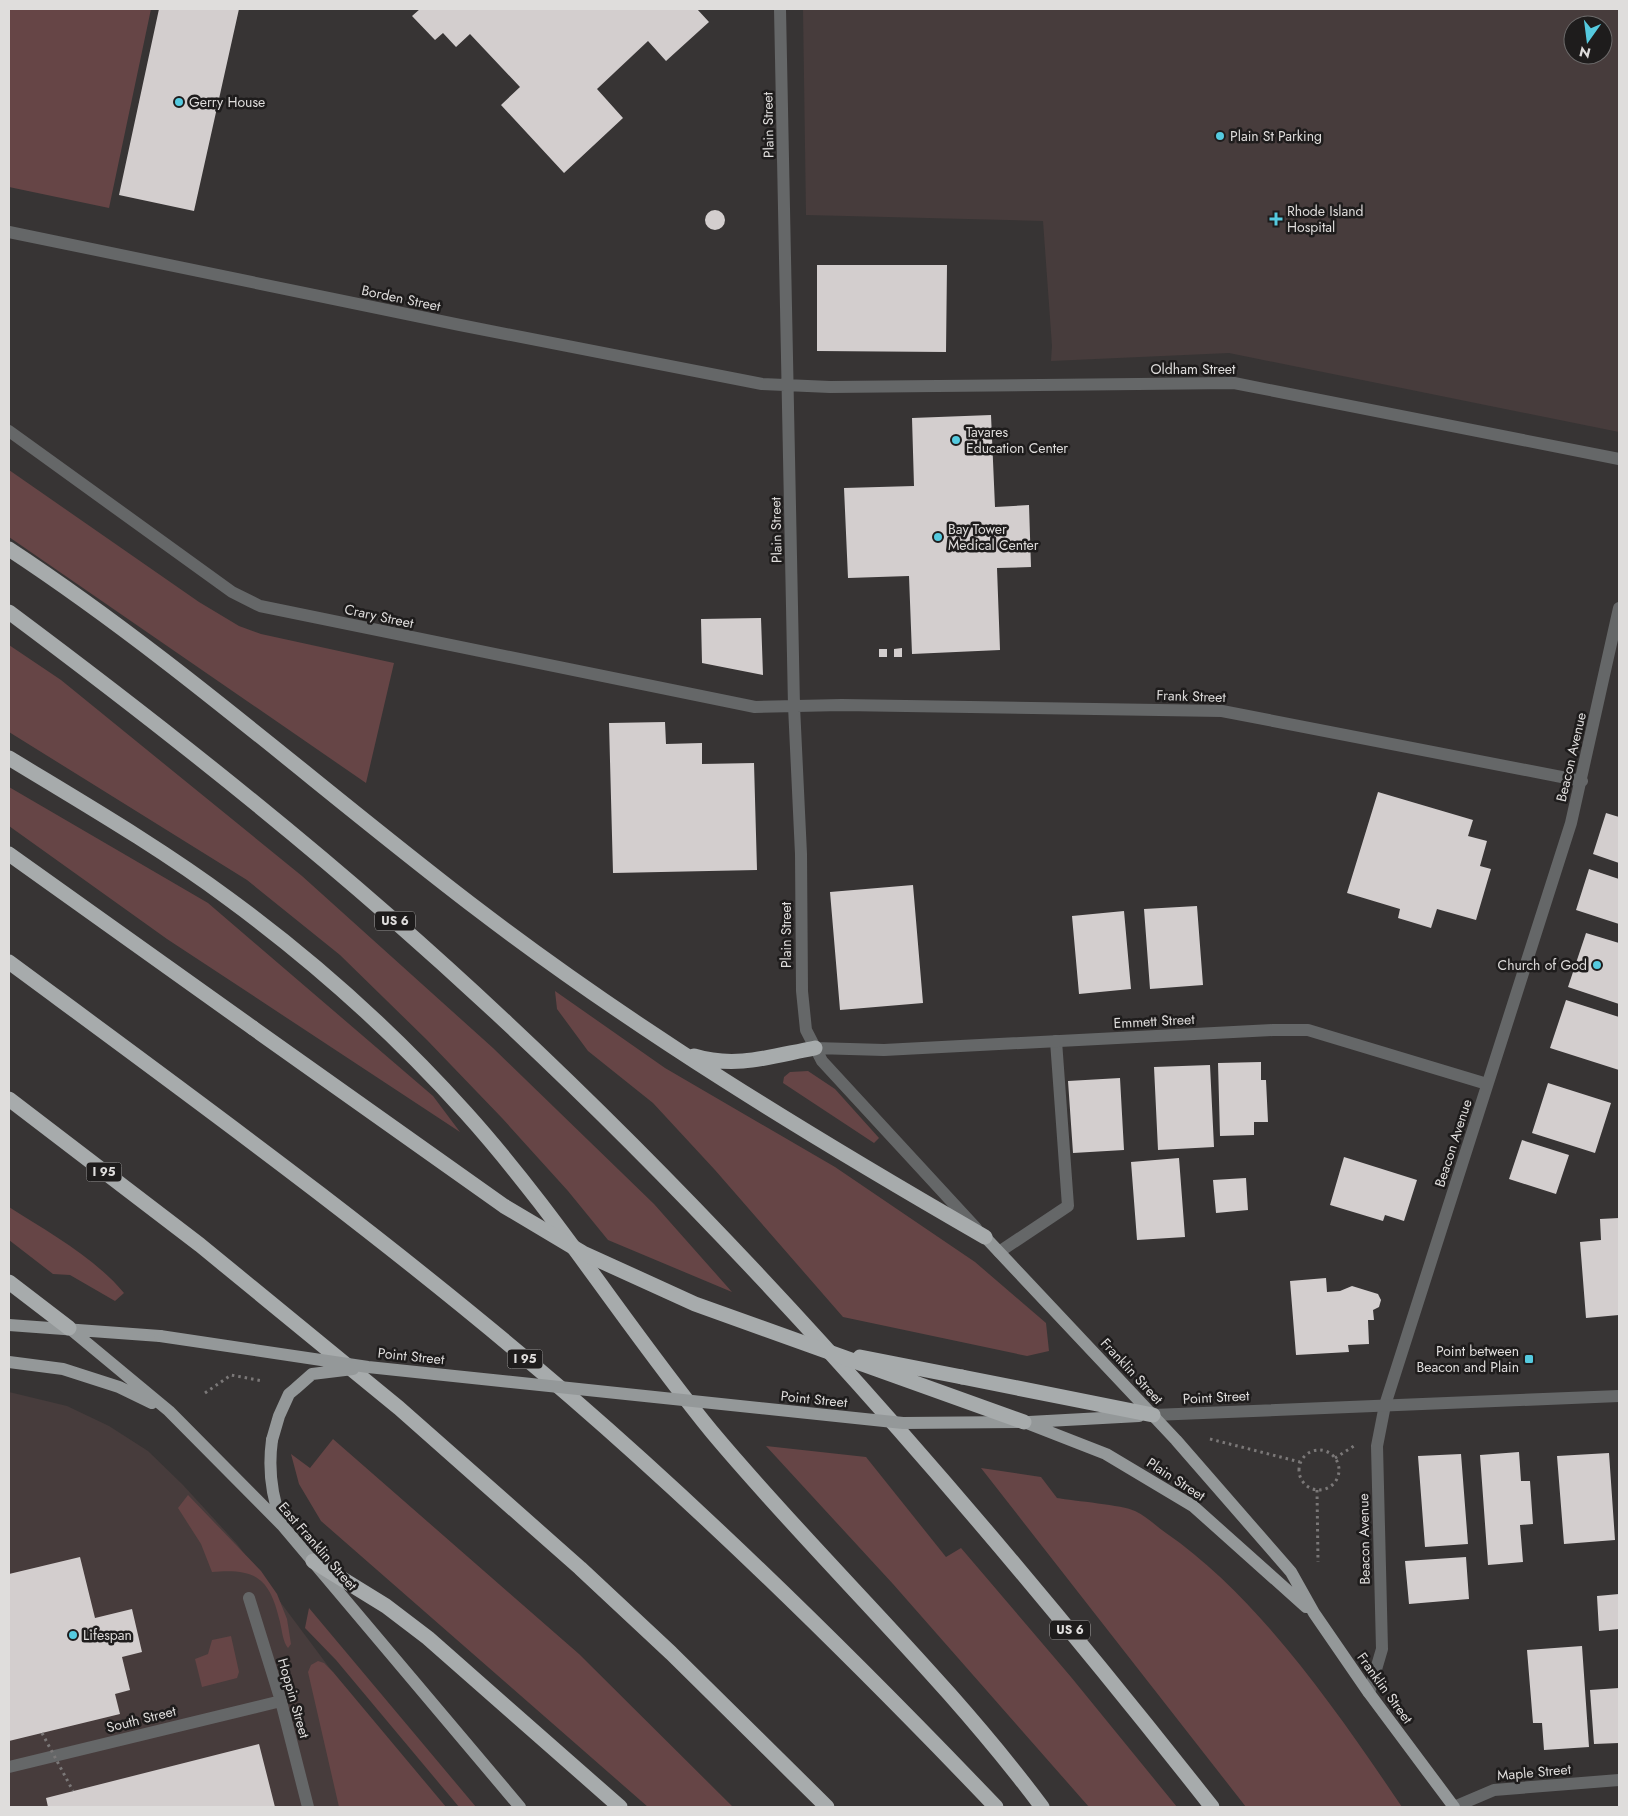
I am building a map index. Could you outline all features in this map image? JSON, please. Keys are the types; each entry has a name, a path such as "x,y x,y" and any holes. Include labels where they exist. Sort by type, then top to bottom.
{"highway":[{"path":"9,549 110,620 477,909 541,956 675,1048 831,1148 985,1238"},
{"name":"US 6","path":"9,612 102,681 297,837 392,918 484,1002 643,1156 751,1266 922,1457 1079,1641 1212,1807"},
{"path":"9,758 161,853 228,898 331,981 424,1069 507,1161 712,1431 961,1708 1042,1807"},
{"path":"9,854 490,1197 557,1239 667,1293 812,1347 1024,1422"},
{"name":"I 95","path":"9,962 274,1158 469,1312 571,1397 660,1476 753,1563 843,1650 996,1807"},
{"path":"675,1048 715,1062 733,1063 815,1048"},
{"name":"I 95","path":"9,1099 200,1245 399,1408 594,1581 826,1807"},
{"path":"9,1282 69,1328"},
{"path":"812,1347 1152,1415"},
{"path":"313,1561 386,1606 428,1638 620,1807"}],"main road":[{"name":"Franklin Street","path":"985,1238 1152,1415 1291,1572 1314,1613 1369,1693 1454,1807"},
{"name":"Point Street","path":"9,1325 160,1336 368,1367 902,1423 1024,1422 1152,1415"},
{"name":"East Franklin Street","path":"69,1328 169,1412 282,1525 520,1807"},
{"path":"9,1362 63,1369 119,1387 169,1412"},
{"path":"282,1525 273,1500 270,1472 272,1440 279,1416 289,1394 312,1374 368,1367"},
{"name":"Plain Street","path":"1024,1422 1106,1454 1192,1506 1314,1613"}],"street":[{"name":"Plain Street","path":"780,9 794,706 801,854 802,991 806,1030 815,1048"},
{"name":"Borden Street","path":"9,232 460,325 762,384 788,384"},
{"name":"Oldham Street","path":"788,384 838,387 1234,383 1619,459"},
{"name":"Crary Street","path":"9,431 232,592 260,606 755,707 794,706"},
{"name":"Beacon Avenue","path":"1369,1693 1382,1649 1377,1446 1385,1405 1571,823 1582,781 1619,608"},
{"name":"Frank Street","path":"794,706 1222,710 1582,781"},
{"name":"Emmett Street","path":"815,1048 884,1050 1056,1040 1308,1030 1487,1084"},
{"path":"999,1252 1068,1206 1056,1040"},
{"name":"Franklin Street","path":"815,1048 822,1061 985,1238"},
{"name":"Point Street","path":"1152,1415 1619,1396"},
{"name":"Hoppin Street","path":"249,1598 281,1701 308,1807"},
{"name":"South Street","path":"9,1767 281,1701"},
{"name":"Maple Street","path":"1454,1807 1494,1790 1619,1780"}],"path":[{"path":"205,1393 231,1375 263,1381"},
{"path":"1210,1439 1300,1462"},
{"path":"1335,1458 1357,1444"},
{"path":"1318,1450 1331,1454 1335,1458 1339,1471 1335,1483 1324,1490 1318,1490 1306,1484 1302,1479 1300,1462 1311,1452 1318,1450"},
{"path":"1318,1490 1318,1562"},
{"path":"42,1733 73,1791"}],"shaded area":[{"path":"9,9 151,9 109,208 9,187"},
{"name":"Rhode Island Hospital","path":"803,9 1619,9 1619,432 1229,353 1051,361 1052,346 1043,221 806,215"},
{"path":"9,470 199,602 239,626 261,634 394,663 366,783 9,537"},
{"path":"9,645 61,680 302,876 493,1048 654,1204 732,1292 608,1240 568,1191 502,1118 427,1040 340,955 247,880 9,732"},
{"path":"9,787 208,903 433,1096 460,1132 167,939 9,826"},
{"path":"555,991 665,1068 835,1167 975,1262 1046,1323 1049,1351 1027,1356 843,1317 715,1170 653,1103 588,1051 557,1009"},
{"path":"808,1071 835,1089 879,1138 874,1143 783,1083 784,1077 790,1072"},
{"path":"9,1207 85,1257 124,1293 115,1301 70,1275 53,1274 9,1240"},
{"path":"9,1392 67,1406 109,1426 148,1451 183,1485 237,1544 343,1686 442,1807 9,1807"},
{"path":"333,1439 579,1654 733,1807 648,1807 321,1521 299,1484 291,1454 310,1468"},
{"path":"766,1446 866,1457 946,1557 961,1548 1071,1677 1177,1807 1089,1807 893,1584"},
{"path":"981,1468 1041,1477 1057,1498 1110,1505 1135,1511 1200,1559 1265,1623 1295,1659 1352,1734 1402,1807 1246,1807"},
{"path":"188,1495 261,1571 277,1594 287,1619 291,1644 288,1648 271,1595 259,1579 240,1572 212,1572 201,1544 178,1508"},
{"path":"309,1608 476,1807 459,1807 336,1660 305,1628"},
{"path":"231,1636 239,1672 237,1678 202,1687 195,1659 208,1654 212,1640"},
{"path":"318,1661 324,1663 333,1672 446,1807 339,1807 308,1672 311,1665"}],"building":[{"name":"Gerry House","path":"159,9 239,9 194,211 119,195"},
{"path":"420,9 697,9 709,22 666,61 648,41 597,89 623,118 564,173 501,105 520,87 470,34 456,47 443,33 435,40 412,16"},
{"path":"715,210 722,213 725,220 722,227 715,230 708,227 705,220 708,213"},
{"path":"817,265 947,265 946,352 817,351"},
{"name":"Bay Tower Medical Center","path":"991,415 995,507 1029,505 1031,567 997,568 1000,650 912,654 909,576 848,578 844,488 914,486 912,418"},
{"path":"761,618 763,675 702,663 701,619"},
{"path":"902,648 902,657 894,657 894,649"},
{"path":"879,649 887,649 887,657 879,657"},
{"path":"665,722 666,744 702,743 702,764 754,763 757,870 613,873 609,723"},
{"path":"1378,792 1473,820 1468,836 1487,841 1480,866 1491,869 1476,920 1437,909 1431,928 1398,918 1400,909 1347,893"},
{"path":"1606,813 1619,817 1619,863 1593,854"},
{"path":"1589,869 1619,879 1619,924 1576,910"},
{"path":"913,885 923,1003 840,1010 830,892"},
{"path":"1197,906 1203,985 1150,989 1144,909"},
{"path":"1124,911 1131,989 1079,994 1072,916"},
{"name":"Church of God","path":"1586,933 1619,943 1619,1004 1568,987"},
{"path":"1566,1000 1619,1017 1619,1070 1550,1048"},
{"path":"1261,1062 1261,1080 1266,1080 1268,1122 1254,1122 1254,1135 1220,1136 1218,1063"},
{"path":"1210,1065 1214,1147 1158,1150 1154,1067"},
{"path":"1120,1078 1124,1150 1073,1153 1068,1081"},
{"path":"1548,1083 1611,1103 1595,1153 1532,1133"},
{"path":"1522,1140 1569,1155 1556,1194 1509,1179"},
{"path":"1344,1157 1417,1180 1404,1221 1385,1215 1383,1221 1330,1205"},
{"path":"1179,1158 1185,1237 1137,1240 1131,1162"},
{"path":"1246,1178 1248,1210 1216,1213 1213,1180"},
{"path":"1619,1218 1619,1315 1586,1318 1580,1242 1601,1240 1600,1219"},
{"path":"1326,1278 1327,1292 1340,1291 1352,1286 1378,1294 1381,1300 1379,1307 1373,1310 1374,1320 1368,1320 1369,1344 1348,1345 1349,1352 1296,1355 1290,1281"},
{"path":"1519,1452 1521,1481 1530,1481 1533,1524 1520,1525 1523,1562 1488,1565 1480,1455"},
{"path":"1609,1453 1615,1540 1564,1544 1557,1456"},
{"path":"1461,1454 1468,1544 1425,1547 1418,1456"},
{"name":"Lifespan","path":"80,1557 95,1618 132,1609 142,1652 122,1657 130,1690 115,1694 120,1714 9,1741 9,1574"},
{"path":"1466,1557 1469,1599 1409,1604 1405,1561"},
{"path":"1619,1594 1619,1629 1599,1631 1597,1596"},
{"path":"1582,1646 1589,1747 1544,1750 1542,1723 1533,1723 1527,1650"},
{"path":"1619,1688 1619,1743 1594,1744 1590,1690"},
{"path":"259,1744 275,1807 48,1807 46,1798"}],"place":[{"name":"Gerry House","path":"179,102"},
{"name":"Plain St Parking","path":"1220,136"},
{"name":"Rhode Island Hospital","path":"1276,219"},
{"name":"Tavares Education Center","path":"956,440"},
{"name":"Bay Tower Medical Center","path":"938,537"},
{"name":"Church of God","path":"1597,965"},
{"name":"Point between Beacon and Plain","path":"1529,1359"},
{"name":"Lifespan","path":"73,1635"}]}
